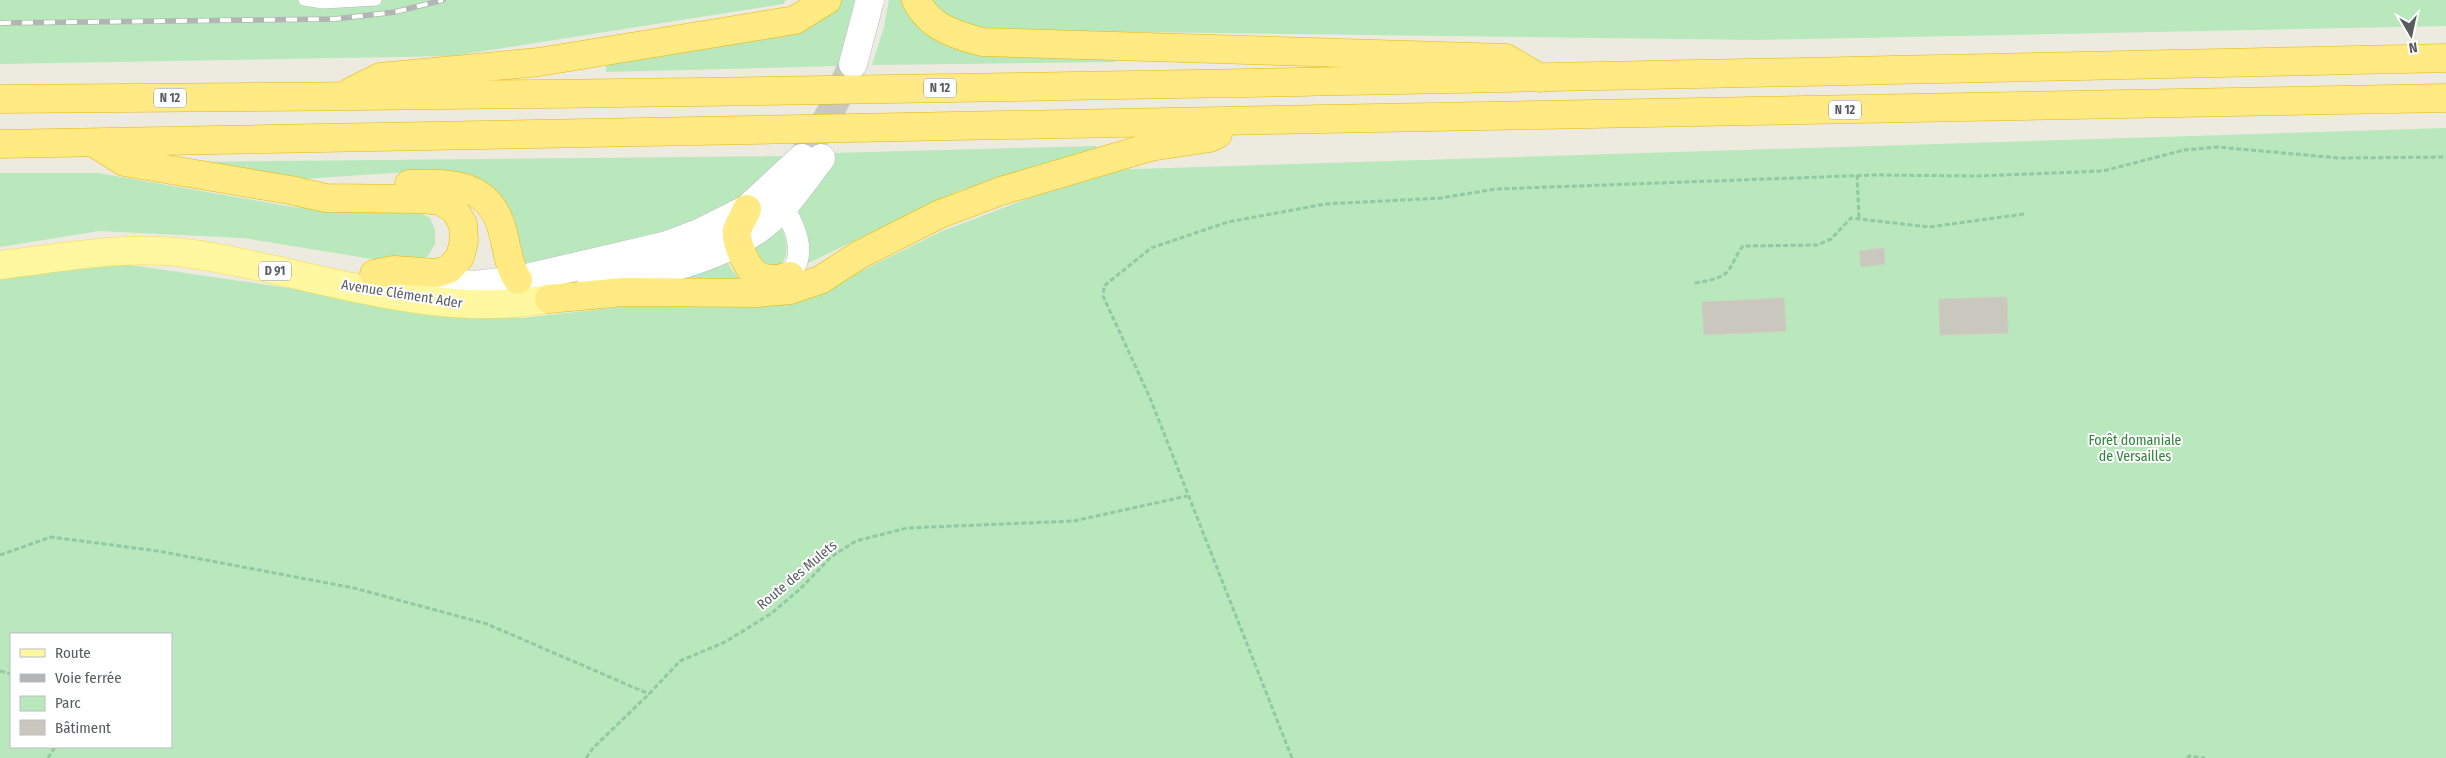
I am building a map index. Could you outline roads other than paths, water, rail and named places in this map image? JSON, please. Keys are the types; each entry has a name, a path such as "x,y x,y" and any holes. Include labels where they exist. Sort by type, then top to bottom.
{"highway":[{"path":"341,97 380,77 539,62 795,20 827,0"},
{"path":"916,0 932,22 955,35 982,42 1506,58 1540,78"},
{"name":"N 12","path":"0,99 341,97 1540,78 2446,58"},
{"name":"N 12","path":"0,144 2446,98"},
{"path":"549,299 623,292 757,293 790,290 820,280 859,255 940,214 1001,191 1150,147 1210,138 1245,122"},
{"path":"94,143 124,162 290,190 326,198 440,201 454,209 463,224 464,241 460,257 449,269 437,273 394,270 374,274"},
{"path":"290,190 326,186 449,183 471,190 490,204 501,225 511,270 518,280"},
{"path":"747,209 737,232 738,242 745,262 753,273 768,280 784,278 859,255"}],"main road":[{"path":"870,0 861,63 884,0"},
{"name":"Avenue Clément Ader","path":"0,250 113,235 178,238 374,274 474,285 518,280 664,246 699,233 747,209 812,158 783,207 738,242 706,257 672,268 618,280 549,299 504,305 434,302 184,253 112,252 0,265"},
{"path":"518,280 525,288 549,299"}],"street":[{"path":"783,207 793,222 798,244 795,266 784,278"}],"lane":[{"path":"304,0 323,3 376,0"}],"tunnel":[{"path":"802,158 829,115 850,70"}],"railway":[{"path":"0,23 335,19 395,12 443,0"}],"park label":[{"name":"Forêt domaniale de Versailles","path":"2135,448"}]}
